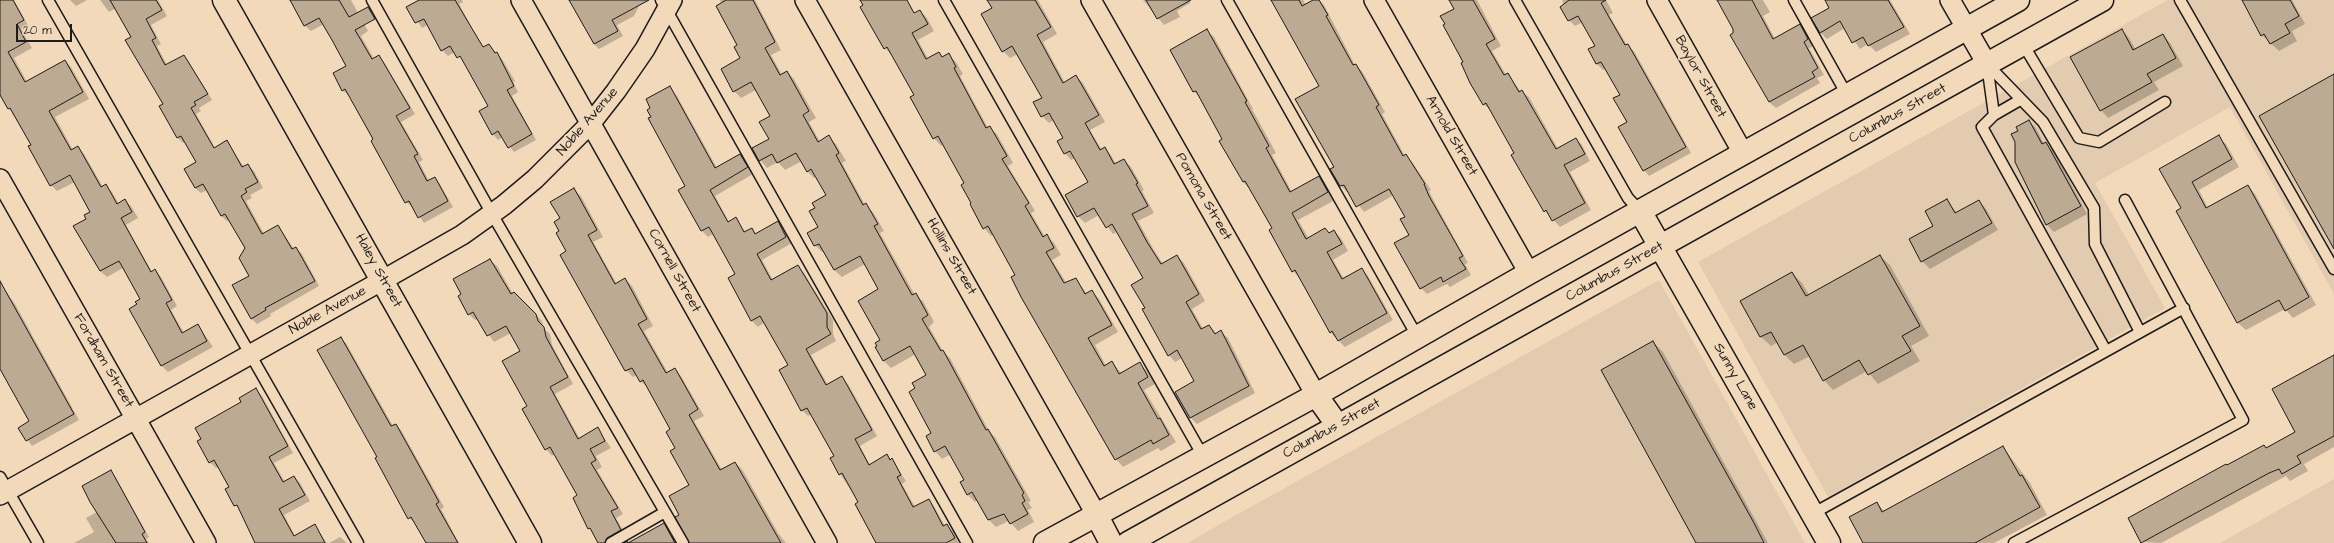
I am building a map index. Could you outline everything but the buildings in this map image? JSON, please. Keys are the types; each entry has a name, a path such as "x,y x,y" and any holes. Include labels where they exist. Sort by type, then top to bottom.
{"main road":[{"name":"Haley Street","path":"224,0 530,543"},
{"path":"1044,543 1316,395 1417,336 2018,0"},
{"name":"Columbus Street","path":"1128,543 2102,0"},
{"name":"Sunny Lane","path":"1640,211 1829,543"},
{"path":"1316,395 1338,426"},
{"path":"1096,514 1111,543"}],"street":[{"name":"Cornell Street","path":"521,0 827,543"},
{"name":"Hollins Street","path":"805,0 1096,514"},
{"name":"Pomona Street","path":"1091,0 1316,395"},
{"name":"Arnold Street","path":"1374,0 1529,273"},
{"name":"Baylor Street","path":"1657,0 1743,153"},
{"path":"1950,0 1987,64"},
{"name":"Noble Avenue","path":"3,487 136,419 383,280 462,234 492,214 535,179 591,123 616,91 645,49 666,3"},
{"name":"Fordham Street","path":"0,179 206,543"}],"lane":[{"path":"48,0 358,543"},
{"path":"372,0 492,214 683,543"},
{"path":"944,0 1203,456"},
{"path":"1226,0 1417,336"},
{"path":"1515,0 1628,198 1640,211"},
{"path":"1794,0 1848,95"},
{"path":"2180,0 2334,269"},
{"path":"666,3 967,543"},
{"path":"2023,44 2079,138 2099,142 2165,102"},
{"path":"1987,64 2020,100 2043,122 2094,208 2095,244 2140,332"},
{"path":"1987,64 1994,115"},
{"path":"2020,100 1994,115 1982,127 2106,351"},
{"path":"2014,543 2244,420 2125,200"},
{"path":"1812,514 2184,308"},
{"path":"3,487 38,543"},
{"path":"611,543 665,512"}],"shaded area":[{"path":"2168,0 2334,0 2334,294 2230,107 2095,183 2165,308 1828,497 1698,262"},
{"path":"1659,280 1805,543 1188,543 1222,523"},
{"path":"2334,479 2334,543 2220,543"}]}
